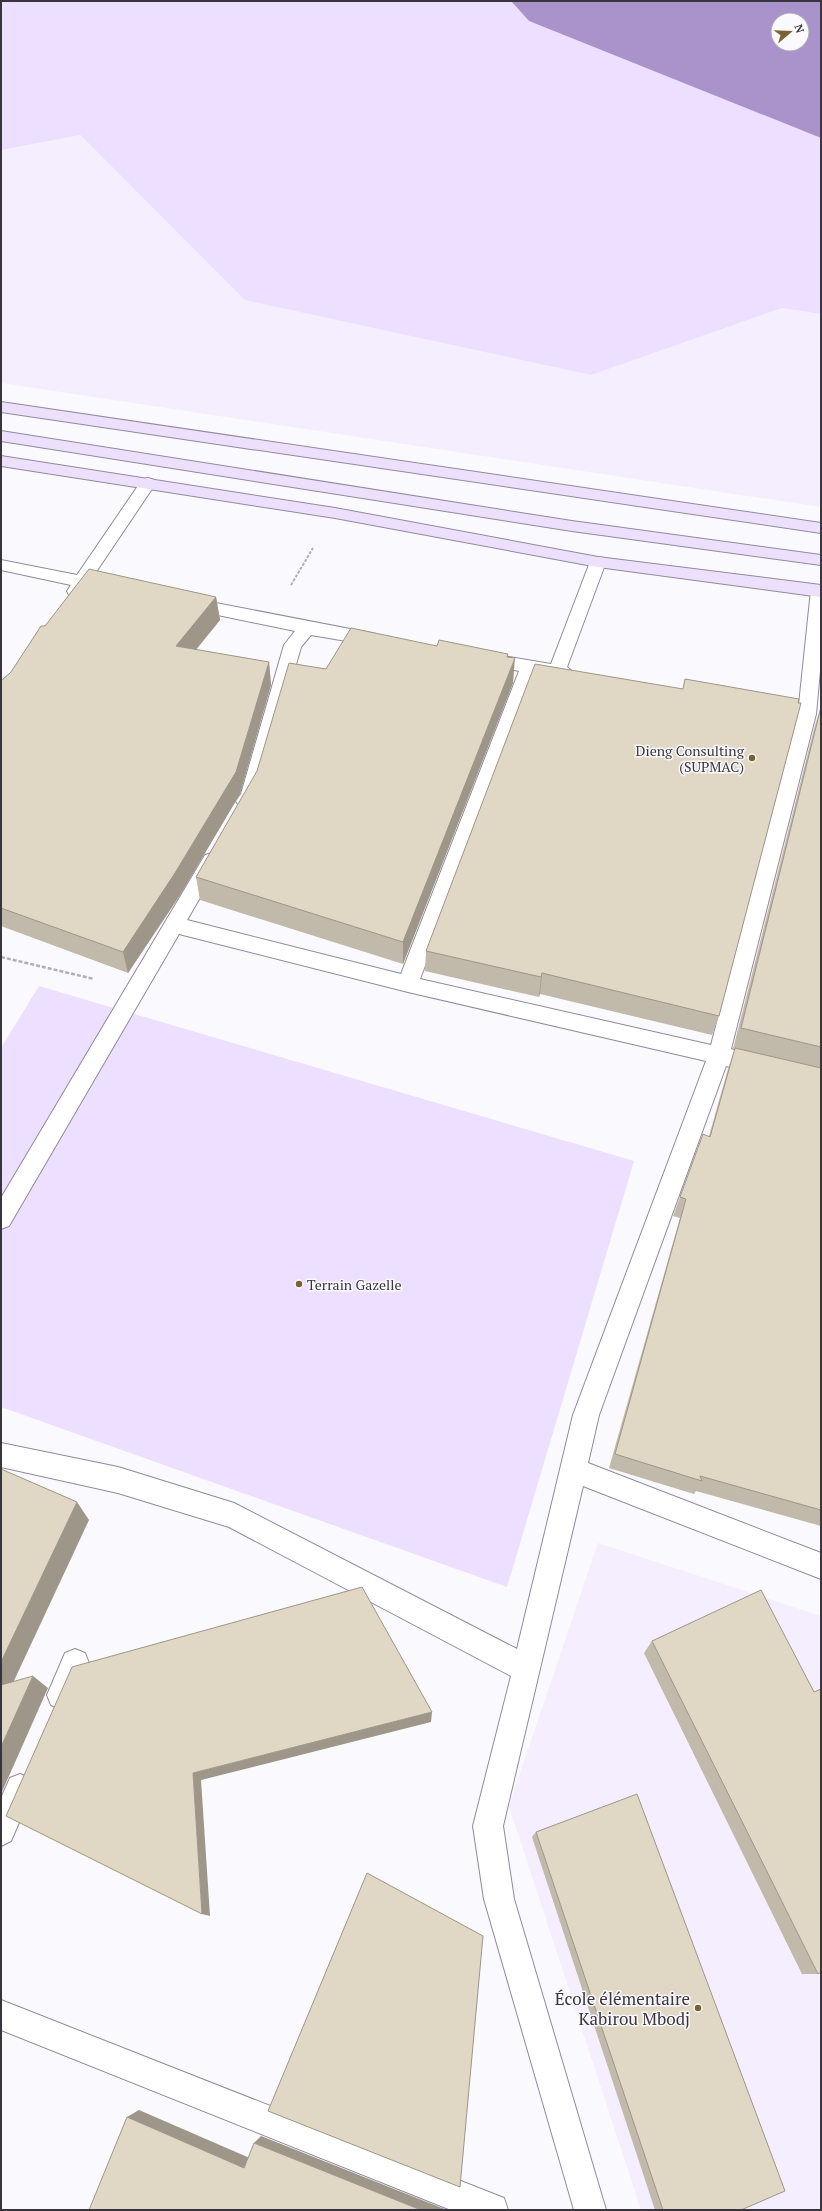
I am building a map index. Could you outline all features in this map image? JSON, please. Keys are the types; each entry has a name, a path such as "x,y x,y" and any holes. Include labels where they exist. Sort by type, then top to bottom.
{"main road":[{"path":"1,407 821,528"},
{"path":"1,436 572,526 821,560"},
{"path":"1,461 335,513 598,562 820,590"},
{"path":"572,526 741,580"}],"street":[{"path":"65,606 148,483"},
{"path":"557,671 598,562"},
{"path":"1,565 128,591"},
{"path":"590,2210 498,1899 488,1826 586,1415 719,1056 799,713 820,590"},
{"path":"175,601 268,621 391,642"},
{"path":"238,816 250,795 293,645 306,628"},
{"path":"468,656 580,675"},
{"path":"408,984 530,666"},
{"path":"1,1219 135,991 175,926 222,843"},
{"path":"175,926 408,984 755,1064"},
{"path":"1,1455 118,1480 234,1516 526,1669"},
{"path":"574,1470 821,1566"},
{"path":"49,1722 75,1663"},
{"path":"1,1831 30,1765"},
{"path":"1,2015 492,2210"}],"path":[{"path":"268,621 335,513"},
{"path":"1,956 119,984 135,991"}],"shaded area":[{"path":"1,1 511,1 529,21 821,138 821,314 782,308 591,375 245,300 80,135 1,150"},
{"path":"511,1 821,1 821,138 529,21"},
{"path":"79,135 246,300 591,375 782,308 821,314 821,507 1,383 1,150"},
{"name":"Terrain Gazelle","path":"39,986 634,1161 507,1587 1,1407 1,1048"},
{"name":"École élémentaire Kabirou Mbodj","path":"598,1543 821,1616 821,2210 641,2210 509,1806"}],"building":[{"path":"89,569 216,597 176,646 269,662 236,772 175,873 123,952 1,908 1,681 11,672 41,626 45,626"},
{"path":"351,628 437,646 439,640 508,654 507,657 515,658 403,942 196,877 257,771 289,663 326,669"},
{"path":"535,664 683,689 685,679 799,699 798,703 801,703 719,1016 542,973 541,977 426,951"},
{"path":"821,707 821,1047 741,1028"},
{"path":"735,1048 821,1068 821,1510 700,1476 702,1481 615,1454 686,1199 680,1197 703,1134 710,1137"},
{"path":"1,1469 77,1502 1,1662"},
{"path":"362,1587 432,1712 193,1773 202,1914 6,1816 72,1667"},
{"path":"761,1590 814,1692 821,1689 821,1972 818,1974 652,1641"},
{"path":"33,1676 1,1747 1,1685"},
{"path":"637,1794 785,2191 741,2210 663,2210 536,1832"},
{"path":"367,1873 483,1936 460,2187 268,2111"},
{"path":"127,2117 244,2168 254,2143 421,2210 89,2210"}],"place":[{"name":"Dieng Consulting (SUPMAC)","path":"752,758"},
{"name":"Terrain Gazelle","path":"299,1284"},
{"name":"École élémentaire Kabirou Mbodj","path":"698,2008"}]}
